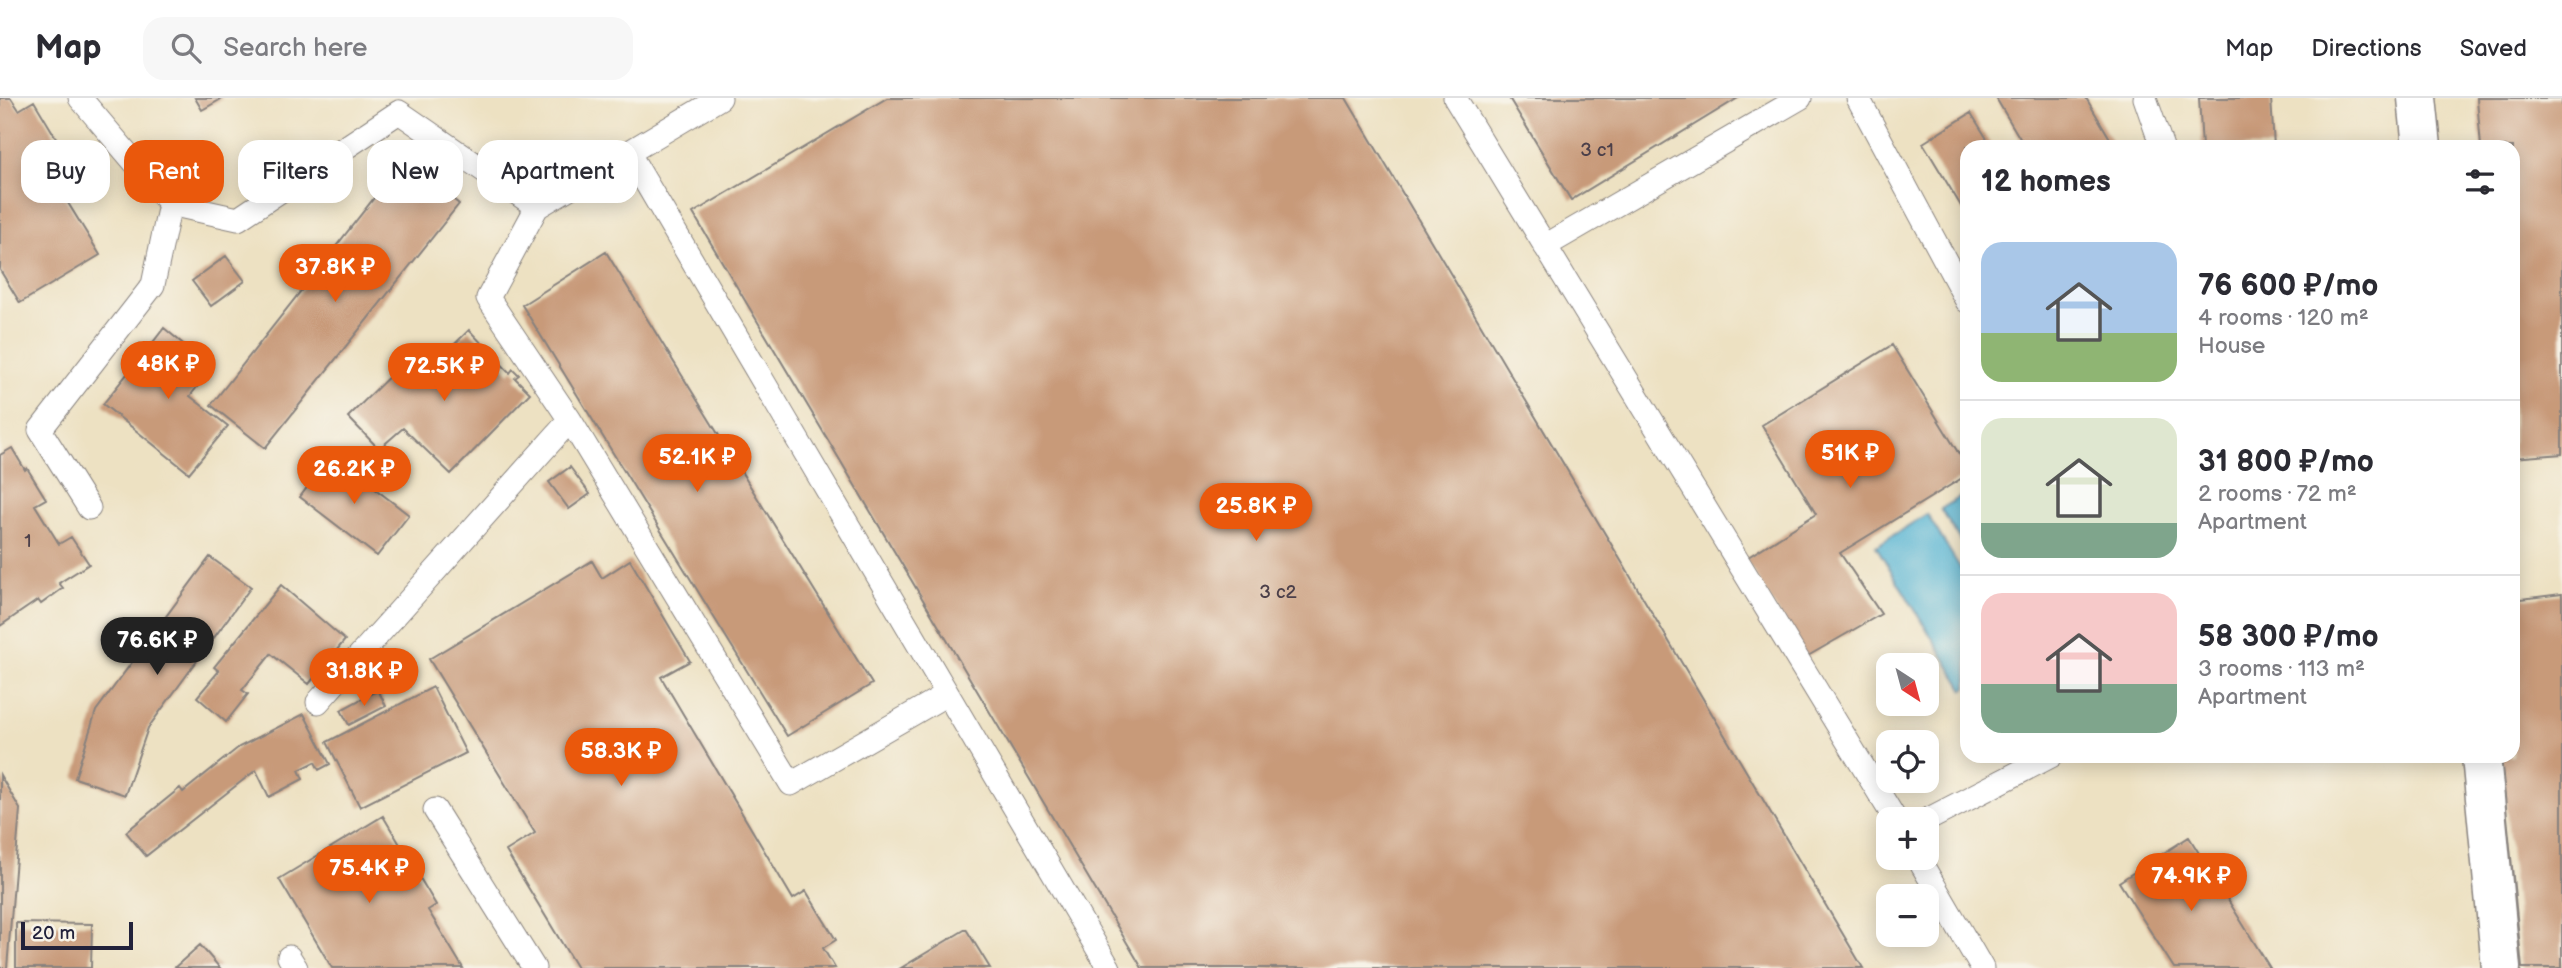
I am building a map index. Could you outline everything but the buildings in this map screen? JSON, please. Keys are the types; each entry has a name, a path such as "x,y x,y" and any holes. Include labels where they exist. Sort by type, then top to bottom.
{"street":[{"path":"2417,98 2420,140"},
{"path":"2482,763 2501,968"}],"lane":[{"path":"80,98 170,204 238,219 399,112 537,206"},
{"path":"638,146 720,98"},
{"path":"1455,98 1888,807"},
{"path":"1545,246 1800,98"},
{"path":"1858,98 1960,288"},
{"path":"2145,98 2160,140"},
{"path":"638,169 1109,968"},
{"path":"542,203 537,206 488,298 570,420 791,784 947,694"},
{"path":"89,508 40,430 153,285 170,204"},
{"path":"318,702 570,420"},
{"path":"1939,814 2037,763"},
{"path":"435,810 534,968"},
{"path":"1925,870 1982,968"}],"water":[{"path":"1960,497 1960,540 1941,509"},
{"path":"1927,514 1960,568 1960,683 1876,546"}]}
